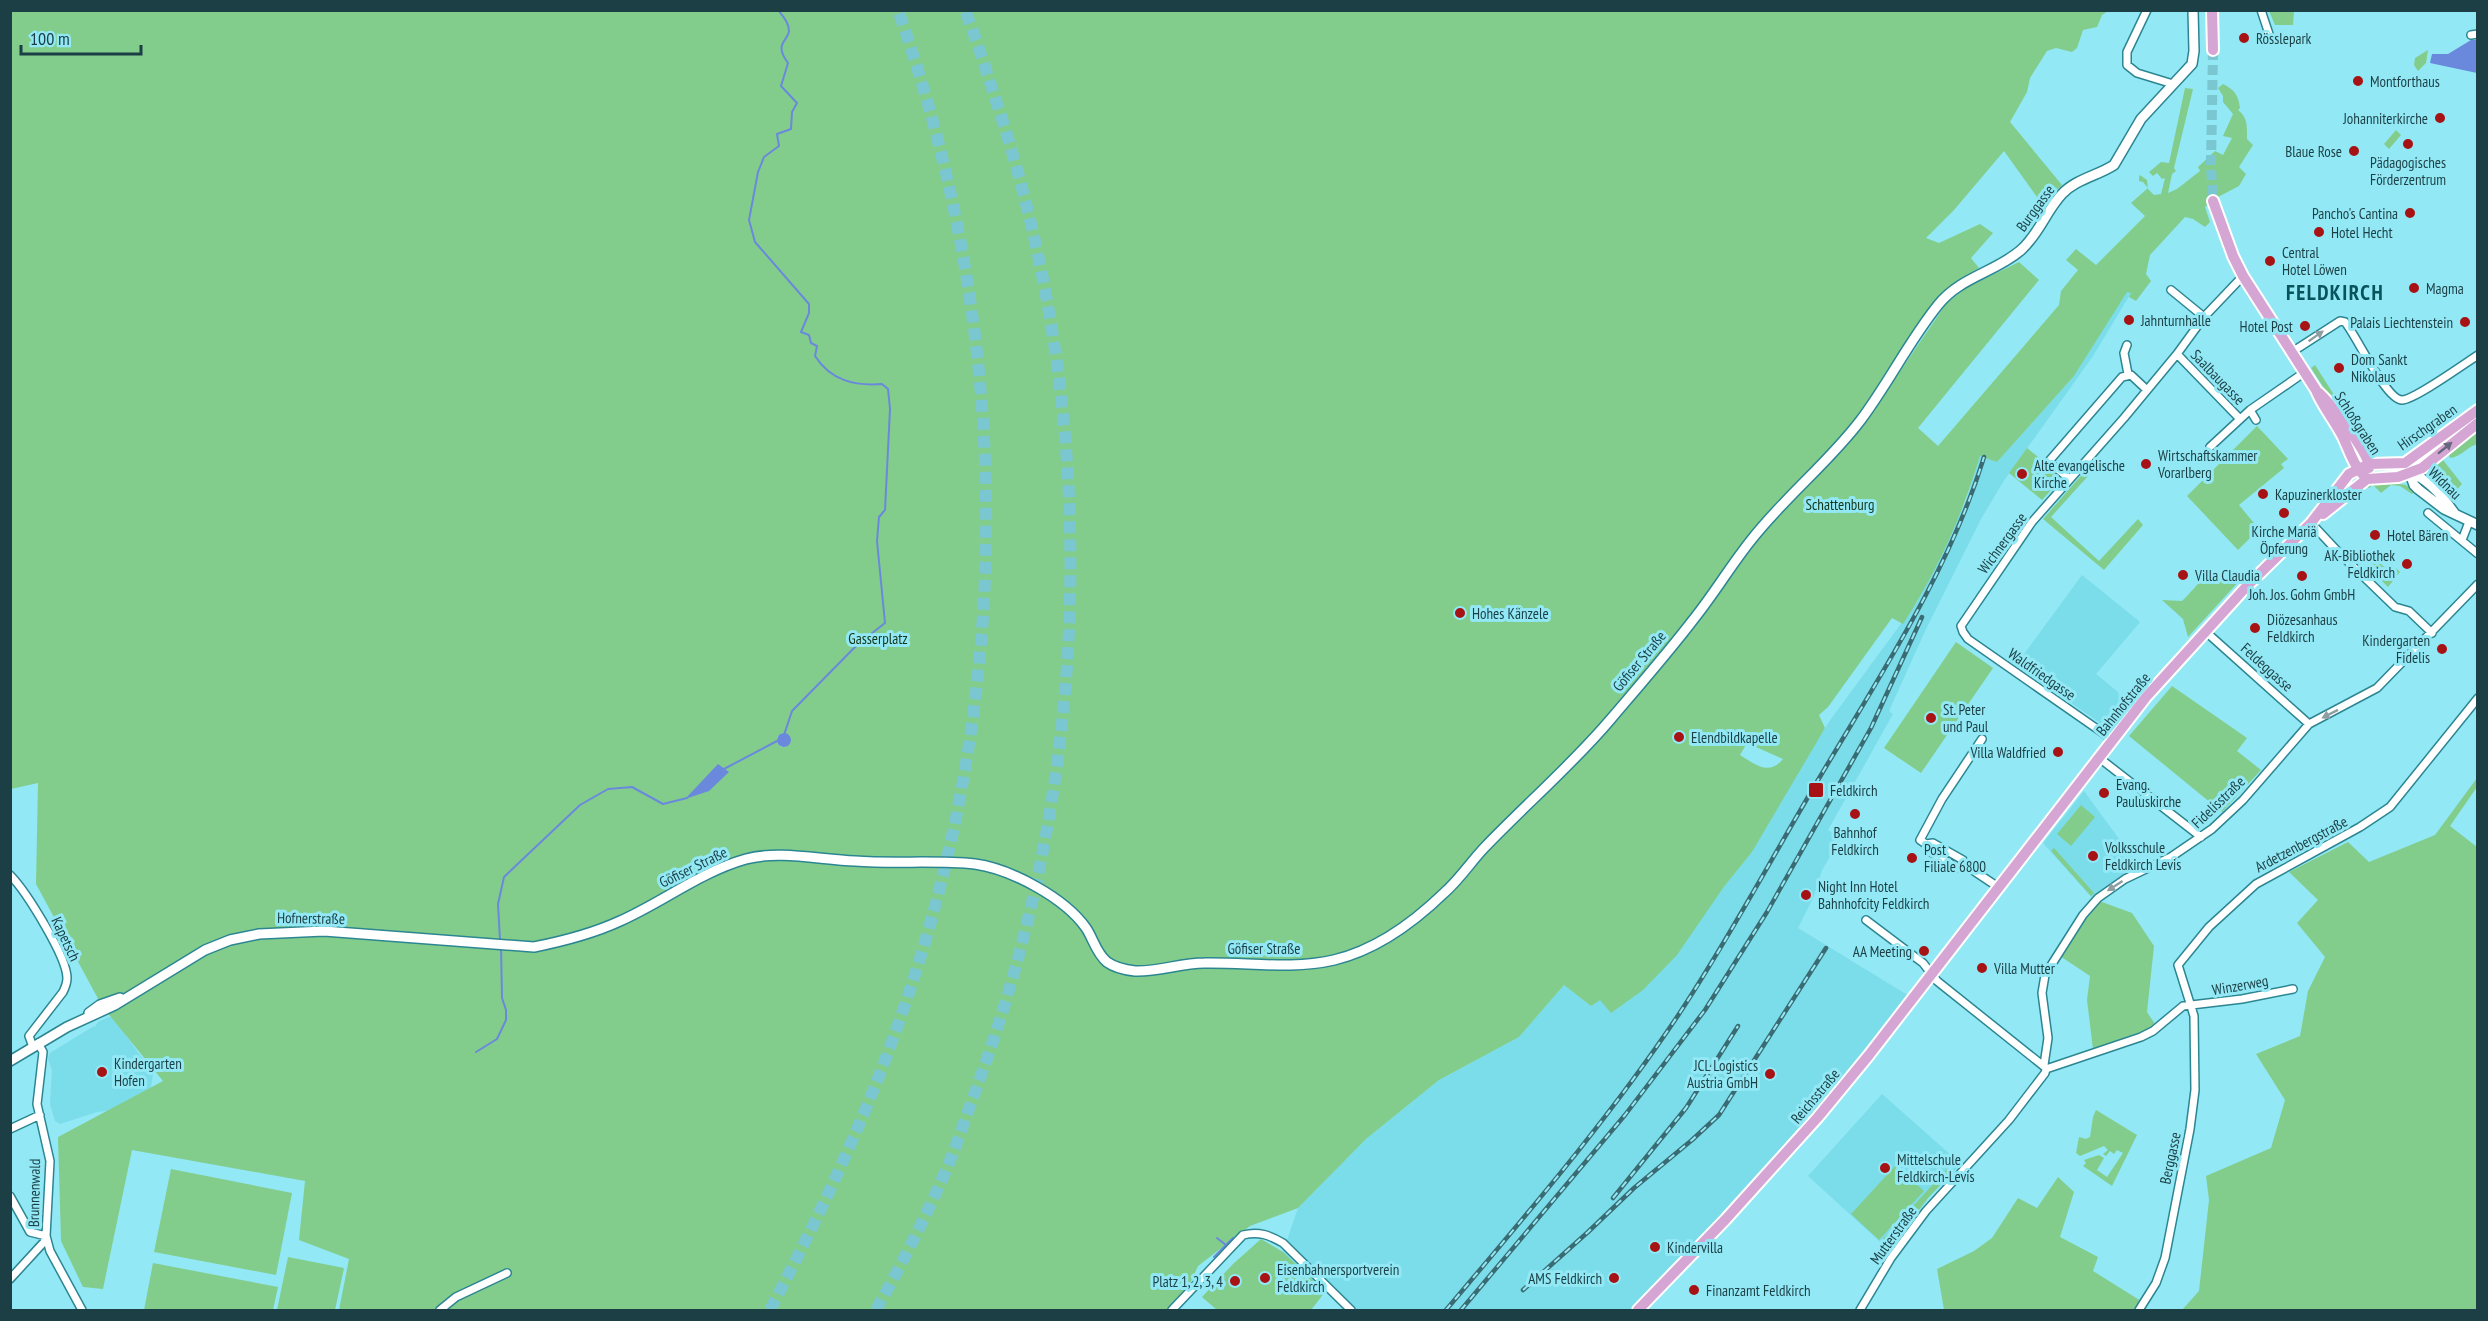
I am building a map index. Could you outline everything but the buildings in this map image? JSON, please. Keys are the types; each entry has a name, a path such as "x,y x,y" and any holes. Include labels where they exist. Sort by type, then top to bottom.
{"main road":[{"name":"Burggasse","path":"1957,287 2019,252 2028,243 2063,192 2074,183 2108,170 2114,165 2141,118 2186,73 2193,60 2193,10"},
{"path":"2212,10 2213,50"},
{"name":"Schloßgraben","path":"2214,201 2233,256 2243,276 2316,390 2324,408 2343,436 2356,468 2367,479"},
{"name":"Göfiser Straße","path":"509,946 534,946 596,932 624,920 711,871 751,857 779,856 859,862 978,865 994,868 1025,881 1060,904 1082,922 1101,956 1108,963 1128,970 1153,970 1190,963 1274,966 1315,963 1361,951 1410,922 1446,891 1483,849 1601,730 1695,618 1749,542 1778,507 1853,430 1940,302 1957,287"},
{"name":"Schloßgraben","path":"2316,390 2331,404 2369,464 2367,479"},
{"name":"Hirschgraben","path":"2356,468 2369,464 2405,463 2478,410"},
{"name":"Hirschgraben","path":"2367,479 2412,474 2478,423"},
{"name":"Widnau","path":"2405,463 2418,489 2444,509 2474,523"},
{"name":"Bahnhofstraße","path":"1998,887 2146,697 2205,631 2311,523 2356,468"},
{"name":"Bahnhofstraße","path":"2311,523 2367,479"},
{"name":"Reichsstraße","path":"1638,1311 1818,1117 1998,887"},
{"name":"Hofnerstraße","path":"10,1061 85,1017 100,1005 128,997 205,950 230,940 259,934 324,931 509,946"}],"street":[{"path":"2147,10 2127,52 2127,65 2137,73 2173,84"},
{"path":"2261,10 2271,40"},
{"name":"Wichnergasse","path":"1961,626 2032,522 2147,390 2204,317 2243,276"},
{"path":"2171,290 2204,317"},
{"path":"2292,352 2340,321 2345,322 2375,372 2397,399 2409,398 2478,355"},
{"path":"2127,345 2124,353 2128,374 2147,390"},
{"name":"Saalbaugasse","path":"2177,354 2240,419"},
{"name":"Saalbaugasse","path":"2210,447 2250,410 2305,372"},
{"path":"2070,479 2051,464 2050,460 2122,377 2128,374"},
{"path":"2250,410 2256,420"},
{"path":"2428,513 2478,554"},
{"path":"2311,523 2395,607 2409,611 2432,633"},
{"name":"Widnau","path":"2462,540 2474,523"},
{"name":"Fidelisstraße","path":"2045,1067 2048,1038 2042,983 2048,969 2083,915 2098,898 2110,888 2171,857 2201,837 2239,804 2309,724 2358,700 2380,685 2478,584"},
{"name":"Waldfriedgasse","path":"1961,626 1968,639 2113,740"},
{"name":"Feldeggasse","path":"2205,631 2309,724"},
{"name":"Ardetzenbergstraße","path":"2191,1005 2178,965 2209,927 2260,880 2360,827 2390,807 2478,698"},
{"path":"1982,740 1931,817 1920,840 1926,844 1933,843 1964,860 1965,865 1998,887"},
{"path":"2098,758 2201,837"},
{"name":"Kapetsch","path":"10,875 19,884 43,920 67,974 67,985 63,992 29,1036 35,1045"},
{"path":"1866,920 1923,963 1937,981 2045,1067 2141,1037 2153,1031 2183,1006 2191,1005"},
{"name":"Winzerweg","path":"2191,1005 2294,989"},
{"name":"Berggasse","path":"2139,1311 2156,1282 2165,1258 2190,1129 2195,1090 2194,1016 2191,1005"},
{"name":"Brunnenwald","path":"10,1279 44,1242 46,1236 50,1161 37,1092 43,1052 35,1045"},
{"name":"Mutterstraße","path":"1860,1311 1891,1258 1926,1211 2009,1120 2045,1067"},
{"path":"10,1130 40,1115"},
{"name":"Brunnenwald","path":"10,1196 30,1232 46,1236"},
{"path":"1172,1311 1243,1235 1253,1233 1270,1236 1283,1243 1351,1311"},
{"name":"Brunnenwald","path":"46,1236 50,1251 82,1311"},
{"path":"440,1311 464,1292 507,1273"}],"shaded area":[{"path":"2471,40 2476,40 2477,45 2477,73 2430,63 2432,54 2448,54"},
{"path":"2127,291 2131,293 2093,356 2003,482 1981,519 1926,629 1889,711 1893,714 1828,830 1841,838 1822,870 1814,896 1798,928 1914,999 1723,1227 1646,1310 1345,1310 1283,1252 1298,1208 1366,1139 1439,1080 1519,1037 1564,985 1591,1006 1723,888 1752,852 1831,719 1917,602 1966,501 1980,456 1997,462 2074,376"},
{"path":"2082,575 2140,622 2096,674 2118,692 2122,710 2106,727 2016,665"},
{"path":"781,733 787,733 791,740 787,747 781,747 777,743 777,737"},
{"path":"718,764 729,772 709,791 685,799"},
{"name":"Volksschule Feldkirch Levis","path":"2084,791 2141,869 2093,899 2043,843"},
{"name":"Kindergarten Hofen","path":"109,1017 114,1018 153,1074 151,1087 138,1101 123,1109 97,1112 60,1124 55,1121 50,1104 52,1070 48,1059 50,1053"},
{"name":"Mittelschule Feldkirch-Levis","path":"1882,1094 1961,1164 1928,1198 1889,1250 1808,1176"}],"green space":[{"path":"11,11 2108,11 2102,15 2097,27 2083,30 2077,48 2072,52 2056,48 2047,51 2030,78 2027,92 2010,122 2062,185 2042,204 2004,151 1954,210 1926,238 1939,243 1980,224 1993,233 1971,258 1979,268 1958,280 1938,298 1870,401 1877,405 1946,304 1966,288 2019,262 2039,280 1918,428 1938,446 2059,305 2061,291 2078,270 2066,260 2076,249 2096,265 2145,216 2131,203 2148,188 2154,195 2161,194 2165,178 2162,179 2157,173 2153,176 2149,172 2161,162 2169,163 2185,88 2193,89 2174,168 2176,171 2172,174 2168,193 2177,189 2200,171 2198,167 2215,151 2223,155 2232,138 2223,136 2233,114 2223,102 2223,96 2218,88 2223,84 2237,96 2240,108 2238,110 2244,116 2246,123 2247,139 2253,145 2239,167 2246,174 2239,186 2205,207 2210,222 2205,227 2185,217 2150,255 2146,274 2151,281 2136,301 2129,297 2131,293 2127,292 2074,376 1997,462 1980,456 1948,543 1903,624 1892,618 1828,707 1819,715 1825,728 1752,852 1723,888 1677,955 1643,990 1611,1013 1600,1000 1591,1006 1564,985 1519,1037 1439,1080 1366,1139 1298,1208 1250,1226 1198,1266 1178,1310 339,1310 349,1259 299,1240 305,1181 132,1150 103,1289 83,1287 61,1241 58,1137 163,1081 102,1006 36,884 38,783 11,789","holes":["782,733 790,736 786,747 781,747 777,742 777,737","1747,743 1783,759 1773,767 1757,765 1740,755"]},
{"path":"2269,11 2294,11 2293,25 2275,25"},
{"path":"2428,50 2426,63 2418,71 2414,65 2415,58"},
{"path":"2396,130 2401,135 2389,149 2384,144"},
{"path":"2140,175 2147,180 2148,188 2139,181"},
{"path":"2315,365 2345,412 2341,414 2311,368"},
{"path":"2257,426 2288,459 2281,464 2284,468 2239,505 2259,529 2238,550 2187,496"},
{"path":"2477,431 2477,444 2450,458 2449,455"},
{"path":"2027,448 2063,477 2042,500 2009,473"},
{"path":"2443,460 2462,484 2452,495 2433,475 2434,468"},
{"path":"2085,471 2089,475 2051,517 2099,561 2138,519 2143,525 2104,570 2043,519"},
{"path":"2385,482 2406,485 2415,491 2412,494 2400,486 2391,485 2381,493 2373,485 2369,488 2366,486"},
{"path":"2376,559 2383,566 2393,571 2396,568 2400,572 2388,587 2368,567"},
{"path":"2230,574 2242,578 2188,637 2183,619 2162,600 2182,601 2206,578"},
{"path":"1956,642 1993,668 1921,773 1884,748"},
{"path":"2172,686 2247,738 2237,751 2261,770 2222,812 2129,736"},
{"path":"2477,778 2477,787 2450,826 2477,847 2477,1310 2182,1310 2199,1291 2209,1200 2206,1176 2271,1148 2285,1100 2256,1054 2300,1036 2308,991 2325,957 2297,923 2318,900 2289,872 2348,842 2369,862 2435,835"},
{"path":"2081,805 2095,817 2071,846 2057,834"},
{"path":"2054,848 2094,893 2091,896 2051,851"},
{"path":"2091,898 2132,913 2154,946 2147,1012 2155,1024 2146,1030 2093,1049 2087,1000 2090,976 2054,952"},
{"path":"2096,1110 2137,1135 2112,1186 2083,1166 2086,1163 2084,1160 2099,1155 2104,1158 2097,1170 2107,1177 2123,1153 2117,1150 2114,1154 2110,1151 2106,1156 2103,1154 2108,1150 2104,1146 2080,1156 2076,1153 2079,1137 2086,1139 2090,1137"},
{"path":"1896,1165 1924,1191 1879,1240 1851,1214"},
{"path":"171,1169 292,1193 276,1275 154,1252"},
{"path":"1947,1169 1952,1173 1928,1198 1889,1250 1880,1242"},
{"path":"2058,1177 2074,1192 2060,1237 2098,1257 2093,1271 2141,1301 2134,1310 1944,1310 1937,1269 1974,1251 1992,1238 2018,1198 2037,1208"},
{"name":"Eisenbahnersportverein Feldkirch","path":"1261,1239 1283,1252 1325,1292 1311,1310 1217,1310 1202,1297 1233,1264"},
{"path":"288,1257 344,1268 335,1310 277,1310"},
{"path":"153,1263 278,1287 273,1310 144,1310"}],"waterway":[{"path":"778,10 789,29 782,45 783,55 788,63 781,86 797,103 792,112 791,129 777,134 779,146 764,157 758,172 749,220 755,242 809,304 809,313 801,332 809,335 811,343 817,346 815,356 821,364 836,376 853,383 882,384 888,389 890,409 885,510 879,517 877,541 885,623 857,645 792,711 784,735"},
{"path":"722,770 777,741"},
{"path":"500,940 498,904 504,877 580,805 608,789 632,787 663,804 687,798"},
{"path":"476,1052 497,1039 506,1020 502,998 501,946"},
{"path":"1217,1238 1226,1245"},
{"path":"1214,1257 1233,1238"}],"tunnel":[{"path":"770,1310 837,1174 868,1104 895,1033 935,907 963,780 980,651 986,522 981,392 964,264 937,136 898,10"},
{"path":"876,1310 919,1228 947,1167 974,1095 1013,977 1042,856 1061,733 1070,609 1068,485 1057,362 1035,239 1002,119 965,10"},
{"path":"2213,50 2211,165 2213,201"}],"railway":[{"path":"1446,1310 1596,1129 1699,984 1915,616 1953,538 1984,457"},
{"path":"1461,1310 1625,1115 1705,1010 1767,912 1871,728 1922,617"},
{"path":"1523,1290 1634,1188 1719,1115 1826,948"},
{"path":"1613,1198 1686,1108 1738,1026"}],"place":[{"name":"Rösslepark","path":"2244,38"},
{"name":"Montforthaus","path":"2358,81"},
{"name":"Johanniterkirche","path":"2440,118"},
{"name":"Pädagogisches Förderzentrum","path":"2408,144"},
{"name":"Blaue Rose","path":"2354,151"},
{"name":"Pancho's Cantina","path":"2410,213"},
{"name":"Hotel Hecht","path":"2319,232"},
{"name":"Central Hotel Löwen","path":"2270,261"},
{"name":"Magma","path":"2414,288"},
{"name":"Jahnturnhalle","path":"2129,320"},
{"name":"Palais Liechtenstein","path":"2465,322"},
{"name":"Hotel Post","path":"2305,326"},
{"name":"Dom Sankt Nikolaus","path":"2339,368"},
{"name":"Wirtschaftskammer Vorarlberg","path":"2146,464"},
{"name":"Alte evangelische Kirche","path":"2022,474"},
{"name":"Kapuzinerkloster","path":"2263,494"},
{"name":"Kirche Mariä Öpferung","path":"2284,513"},
{"name":"Hotel Bären","path":"2375,535"},
{"name":"AK-Bibliothek Feldkirch","path":"2407,564"},
{"name":"Villa Claudia","path":"2183,575"},
{"name":"Joh. Jos. Gohm GmbH","path":"2302,576"},
{"name":"Hohes Känzele","path":"1460,613"},
{"name":"Diözesanhaus Feldkirch","path":"2255,628"},
{"name":"Kindergarten Fidelis","path":"2442,649"},
{"name":"St. Peter und Paul","path":"1931,718"},
{"name":"Elendbildkapelle","path":"1679,737"},
{"name":"Villa Waldfried","path":"2058,752"},
{"name":"Feldkirch","path":"1816,790"},
{"name":"Evang. Pauluskirche","path":"2104,793"},
{"name":"Bahnhof Feldkirch","path":"1855,814"},
{"name":"Volksschule Feldkirch Levis","path":"2093,856"},
{"name":"Post Filiale 6800","path":"1912,858"},
{"name":"Night Inn Hotel Bahnhofcity Feldkirch","path":"1806,895"},
{"name":"AA Meeting","path":"1924,951"},
{"name":"Villa Mutter","path":"1982,968"},
{"name":"Kindergarten Hofen","path":"102,1072"},
{"name":"JCL Logistics Austria GmbH","path":"1770,1074"},
{"name":"Mittelschule Feldkirch-Levis","path":"1885,1168"},
{"name":"Kindervilla","path":"1655,1247"},
{"name":"Eisenbahnersportverein Feldkirch","path":"1265,1278"},
{"name":"AMS Feldkirch","path":"1614,1278"},
{"name":"Platz 1, 2, 3, 4","path":"1235,1281"},
{"name":"Finanzamt Feldkirch","path":"1694,1290"}],"district":[{"name":"FELDKIRCH","path":"2335,292"}],"park label":[{"name":"Schattenburg","path":"1840,504"},
{"name":"Gasserplatz","path":"878,638"}]}
